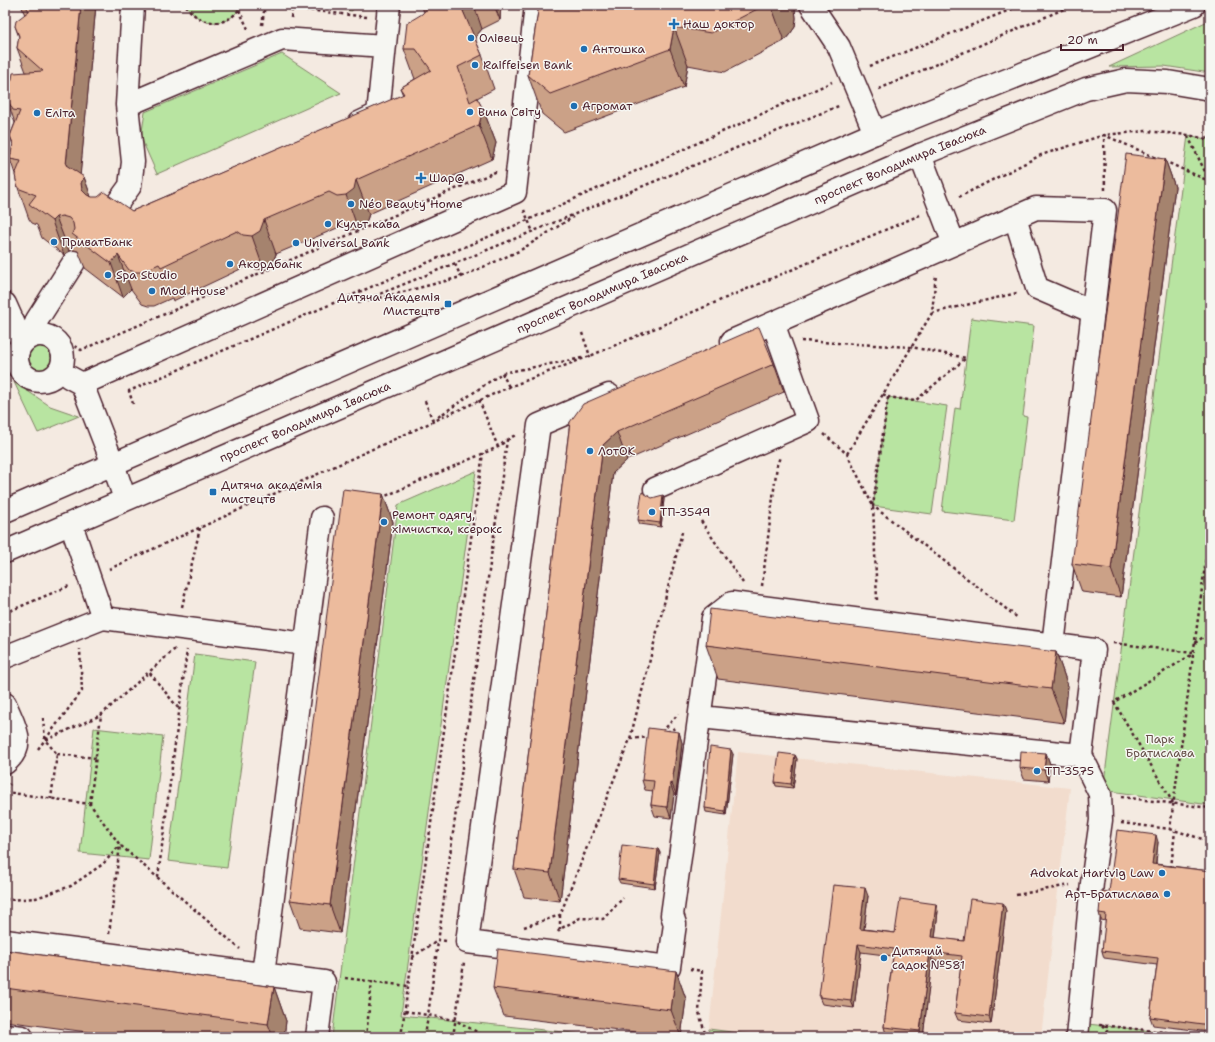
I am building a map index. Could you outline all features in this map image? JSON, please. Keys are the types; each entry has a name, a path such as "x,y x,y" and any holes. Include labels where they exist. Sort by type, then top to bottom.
{"main road":[{"path":"106,218 130,186 133,162 127,105 133,5"},
{"path":"82,384 515,192 536,5"},
{"path":"811,5 839,46 875,133"},
{"path":"5,511 875,133 1194,5"},
{"path":"342,130 378,114 389,12"},
{"path":"127,105 282,38 385,46"},
{"name":"проспект Володимира Івасюка","path":"5,552 920,155 1086,89 1126,80 1168,82 1210,89"},
{"path":"920,155 940,207 946,248"},
{"path":"715,348 776,331 946,248 1036,208 1106,210 1053,645"},
{"path":"1015,217 1037,288 1093,312"},
{"path":"5,304 30,332 53,338 58,344 63,358 59,372 54,377 46,381 39,382 31,380 20,370 16,356 18,348 30,332 74,262"},
{"path":"654,489 808,421 776,331"},
{"path":"59,372 82,384 125,499"},
{"path":"627,387 539,425 467,942 669,967 675,924 672,916 713,618 732,603 1094,650 1081,755 1100,794 1101,820 1092,883 1077,1037"},
{"path":"263,971 322,518"},
{"path":"71,524 103,618"},
{"path":"5,657 103,618 185,631 306,644"},
{"path":"5,704 18,736 17,747 8,773"},
{"path":"700,716 1081,755"},
{"path":"5,941 106,954 263,971 324,982 317,1037"},
{"path":"5,1035 22,1037"}],"path":[{"path":"186,5 195,17 204,22 214,23 223,22 232,17 239,10 241,5"},
{"path":"261,32 265,5 389,12"},
{"path":"133,404 129,391 450,252 528,220 850,74 1022,5"},
{"path":"580,213 518,251 461,277 358,303 860,97 1073,5"},
{"path":"239,10 252,37"},
{"path":"5,613 90,578 479,400 590,356 940,207 1041,155 1104,135 1146,131 1188,135 1209,139 1210,132"},
{"path":"1104,135 1210,182"},
{"path":"1104,135 1106,210"},
{"path":"1188,135 1210,182"},
{"path":"30,332 55,335 81,350 495,172 496,164"},
{"path":"847,454 932,313 946,248"},
{"path":"455,264 461,277"},
{"path":"932,313 1037,288"},
{"path":"776,331 911,347 966,358 915,401 888,397 883,394"},
{"path":"582,333 590,356"},
{"path":"433,421 502,373 590,356"},
{"path":"502,373 509,387"},
{"path":"878,622 873,506 888,397"},
{"path":"479,400 498,447"},
{"path":"425,401 433,421"},
{"path":"808,421 847,454 873,506 1022,621"},
{"path":"759,607 777,465 787,430"},
{"path":"375,501 483,454 498,447 507,440 425,1037"},
{"path":"401,1037 483,454"},
{"path":"701,521 759,607"},
{"path":"158,877 179,709 185,631 200,528"},
{"path":"1170,829 1210,528"},
{"path":"548,952 560,929 560,915 630,739 682,532"},
{"path":"35,752 46,740 82,692 79,627"},
{"path":"46,740 101,715 149,672 185,631"},
{"path":"1195,643 1210,632"},
{"path":"1109,642 1194,653"},
{"path":"1173,804 1114,702 1194,653"},
{"path":"149,672 179,709"},
{"path":"101,715 90,804 120,845 263,971"},
{"path":"660,735 700,716"},
{"path":"43,718 46,740 56,754 51,799"},
{"path":"630,739 652,736"},
{"path":"56,754 96,758"},
{"path":"8,773 5,790 51,799 90,804"},
{"path":"1100,794 1210,808"},
{"path":"1101,820 1170,829 1210,841 1210,835"},
{"path":"1170,873 1175,831"},
{"path":"5,899 36,898 71,886 103,864 120,845"},
{"path":"106,954 120,845"},
{"path":"1016,895 1092,883"},
{"path":"560,929 580,918 603,918 623,898"},
{"path":"511,947 524,926 560,915"},
{"path":"412,957 439,940 467,942 453,1037"},
{"path":"669,967 702,971 699,1012 706,1037"},
{"path":"366,1037 372,981"},
{"path":"404,1011 455,1020 486,1037"},
{"path":"1112,1037 1101,1025 1210,1037"}],"shaded area":[{"name":"Дитячий садок №581","path":"738,752 1070,788 1041,1037 768,1037 709,1029"}],"green space":[{"path":"186,5 241,5 236,13 230,18 214,22 198,18"},
{"path":"300,5 353,5 352,11"},
{"path":"1210,20 1210,73 1164,66 1109,67"},
{"path":"282,54 341,93 157,174 141,138 145,112"},
{"name":"Парк Братислава","path":"1188,135 1210,140 1210,805 1103,790"},
{"path":"971,318 1034,326 1023,416 1027,417 1014,520 942,511 955,408 960,409"},
{"path":"40,343 51,347 55,358 51,369 40,373 29,369 25,358 29,347"},
{"path":"14,382 50,406 79,416 38,433"},
{"path":"888,397 947,406 932,514 873,506"},
{"path":"476,471 401,1015 611,1037 332,1037 398,505"},
{"path":"195,654 255,662 227,868 168,861"},
{"path":"94,728 163,736 149,860 80,853"},
{"path":"1078,1023 1210,1037 1077,1037"},
{"path":"709,1029 768,1037 707,1037"}],"building":[{"path":"25,5 81,5 66,165 84,177 81,183 82,190 87,195 98,197 104,192 132,211 404,94 400,88 431,70 416,49 404,49 407,23 422,14 430,5 464,5 463,11 482,55 458,67 470,102 477,98 483,109 479,125 356,180 354,189 346,195 337,196 329,192 264,220 260,231 252,236 243,235 237,231 161,267 159,264 142,272 135,272 129,270 118,255 111,263 72,234 74,229 73,223 69,218 62,216 56,217 52,221 29,204 36,195 20,189 17,185 15,175 21,161 10,159 13,143 10,136 20,111 13,110 5,92 12,79 13,73 43,71 17,48 19,36 15,26 16,21 29,11"},
{"path":"539,5 765,5 711,33 674,27 670,49 550,94 528,75"},
{"path":"1126,154 1165,159 1111,569 1072,564"},
{"path":"759,327 774,364 617,432 603,445 550,873 514,869 570,422 583,404"},
{"path":"343,489 383,494 330,905 290,900"},
{"name":"ТП-3549","path":"642,492 652,498 663,495 660,523 638,520"},
{"path":"710,609 1056,652 1051,689 706,645"},
{"path":"648,728 679,732 672,784 670,783 667,807 651,805 654,781 642,780"},
{"path":"710,747 731,750 725,811 705,808"},
{"path":"1021,751 1046,753 1044,770 1020,768"},
{"path":"779,753 795,755 791,784 775,782"},
{"path":"1117,830 1156,835 1152,864 1210,871 1210,1025 1150,1017 1158,958 1102,951 1106,914 1099,913 1101,891 1109,892"},
{"path":"622,845 658,849 654,884 618,879"},
{"path":"833,885 865,888 860,929 895,933 900,899 936,904 932,937 964,941 970,899 1003,903 989,1017 955,1013 962,956 930,952 920,1031 884,1027 894,949 858,944 851,1001 819,997"},
{"path":"498,949 676,971 671,1010 493,988"},
{"path":"5,950 274,987 268,1024 5,988"}],"place":[{"name":"Наш доктор","path":"674,24"},
{"name":"Олівець","path":"471,38"},
{"name":"Антошка","path":"584,49"},
{"name":"Raiffeisen Bank","path":"475,65"},
{"name":"Агромат","path":"574,106"},
{"name":"Вина Світу","path":"470,112"},
{"name":"Еліта","path":"37,113"},
{"name":"Шар@","path":"421,178"},
{"name":"Néo Beauty Home","path":"351,204"},
{"name":"Культ кава","path":"328,224"},
{"name":"ПриватБанк","path":"54,242"},
{"name":"Universal Bank","path":"296,243"},
{"name":"Акордбанк","path":"230,264"},
{"name":"Spa Studio","path":"108,275"},
{"name":"Mod House","path":"152,291"},
{"name":"Дитяча Академія Мистецтв","path":"448,304"},
{"name":"ЛотОК","path":"590,451"},
{"name":"Дитяча академія мистецтв","path":"213,492"},
{"name":"ТП-3549","path":"652,512"},
{"name":"Ремонт одягу, хімчистка, ксерокс","path":"384,522"},
{"name":"ТП-3575","path":"1037,771"},
{"name":"Advokat Hartvig Law","path":"1162,873"},
{"name":"Арт-Братислава","path":"1167,894"},
{"name":"Дитячий садок №581","path":"884,958"}]}
